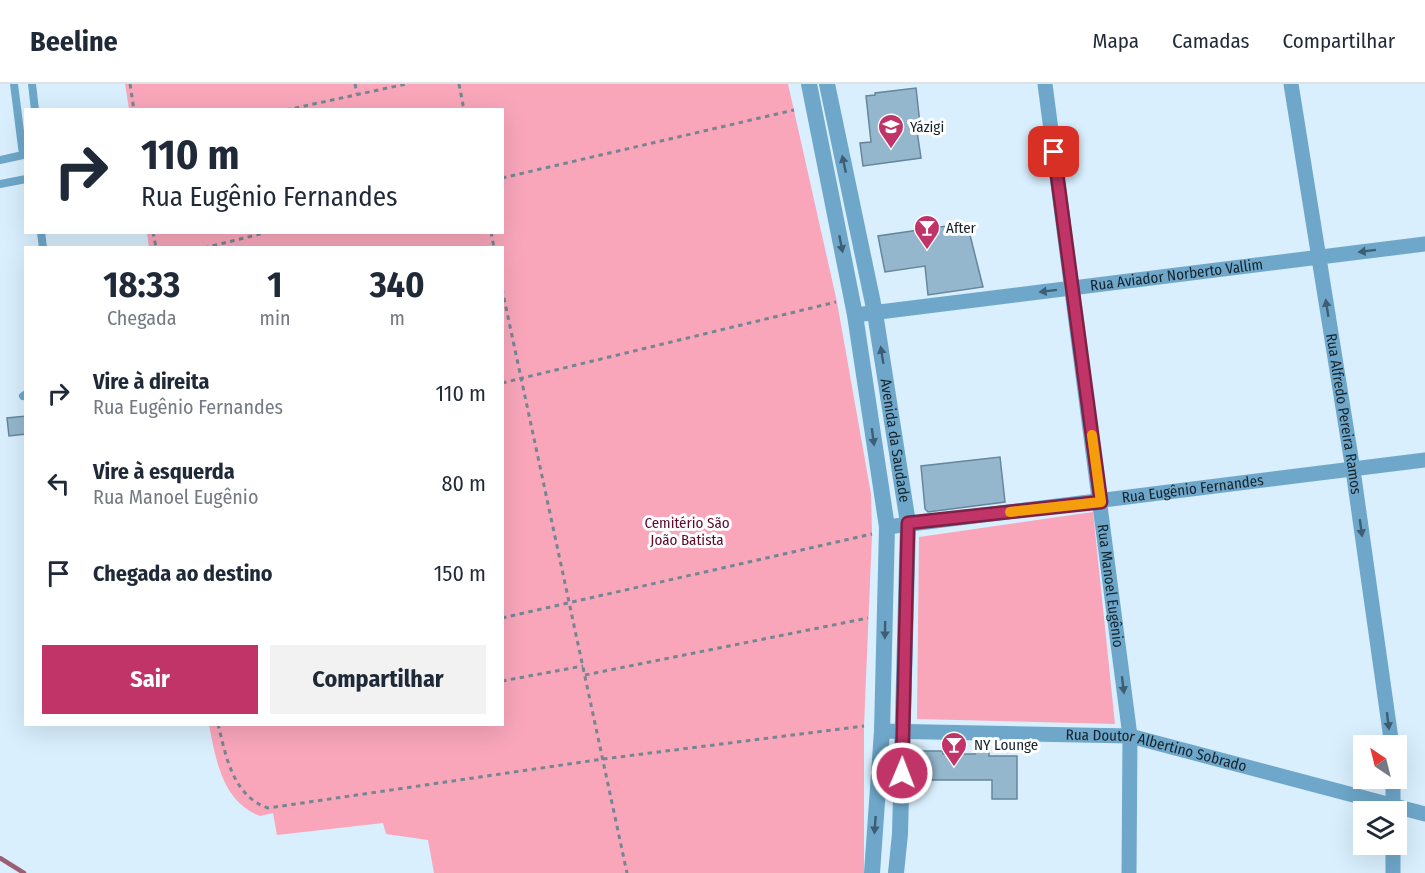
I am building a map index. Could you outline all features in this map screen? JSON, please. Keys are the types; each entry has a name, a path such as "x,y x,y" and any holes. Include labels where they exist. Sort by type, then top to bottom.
{"street":[{"name":"Avenida da Saudade","path":"809,84 855,315 879,531 882,731 872,873"},
{"name":"Avenida da Saudade","path":"827,84 875,313 908,523 900,834 896,873"},
{"name":"Rua Manoel Eugênio","path":"1045,84 1130,736 1129,873"},
{"name":"Rua Alfredo Pereira Ramos","path":"1291,84 1353,470 1390,735"},
{"name":"Rua Aviador Norberto Vallim","path":"855,315 1425,244"},
{"name":"Rua Eugênio Fernandes","path":"879,531 908,523 1101,502 1425,460"},
{"name":"Rua Doutor Albertino Sobrado","path":"882,731 1130,736 1368,801"},
{"name":"Rua Doutor Albertino Sobrado","path":"1407,811 1425,814"},
{"path":"1393,855 1393,873"}],"lane":[{"path":"0,160 24,156 14,84"},
{"path":"32,84 35,108"},
{"path":"0,184 24,178"}],"path":[{"path":"130,84 134,108"},
{"path":"355,84 357,94"},
{"path":"295,108 406,84"},
{"path":"459,84 464,108"},
{"path":"504,178 794,110"},
{"path":"212,246 260,234"},
{"path":"504,298 627,873"},
{"path":"504,382 837,302"},
{"path":"504,618 879,531"},
{"path":"585,675 868,618"},
{"path":"504,681 583,666"},
{"path":"219,726 234,778 246,795 256,804 268,808 603,759 864,726"}],"green space":[{"name":"Cemitério São João Batista","path":"125,84 788,84 837,302 871,494 872,534 864,726 864,873 434,873 428,840 386,834 383,823 277,835 273,813 260,816 237,800 229,790 218,765 209,726 504,726 504,246 149,246 147,234 504,234 504,108 129,108"},
{"path":"1093,512 1115,724 917,719 919,537"}],"building":[{"path":"916,88 920,124 916,124 921,158 863,166 860,143 871,142 866,96"},
{"name":"After","path":"967,223 983,287 928,295 925,266 885,272 878,236"},
{"path":"24,416 24,434 9,436 7,418"},
{"path":"1000,457 1005,502 928,512 925,509 921,466"},
{"name":"NY Lounge","path":"922,751 943,751 943,754 975,754 975,751 989,751 989,756 1017,756 1017,799 992,799 992,780 920,780"}],"waterway":[{"path":"0,858 24,873"}],"slow traffic":[{"path":"1010,512 1101,502 1092,435"}],"place":[{"name":"Yázigi","path":"891,150"},
{"name":"After","path":"927,251"},
{"name":"NY Lounge","path":"954,768"}],"route":[{"path":"902,773 908,523 1101,502 1054,152"}]}
